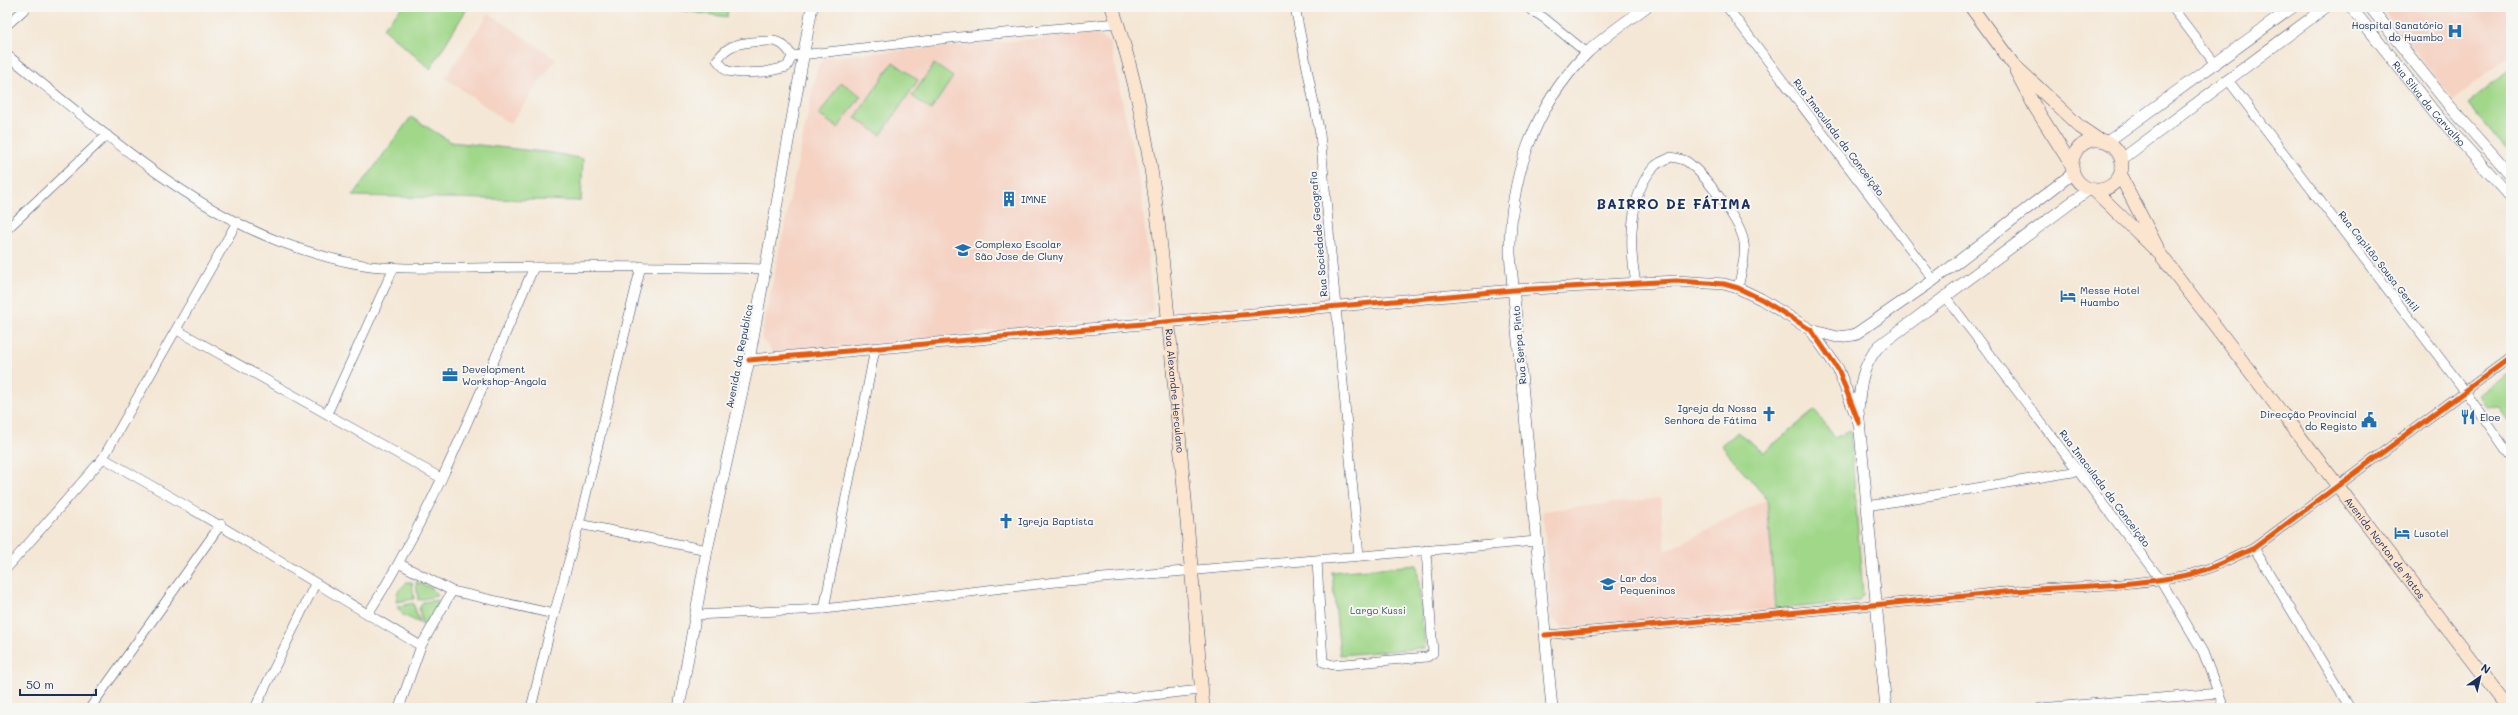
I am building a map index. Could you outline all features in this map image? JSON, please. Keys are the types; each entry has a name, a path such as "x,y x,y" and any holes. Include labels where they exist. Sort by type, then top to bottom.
{"main road":[{"name":"Rua Alexandre Herculano","path":"1112,7 1118,23 1141,106 1151,159 1169,321 1203,708"},
{"path":"1971,7 2013,64 2072,169 2091,190 2107,189 2120,175 2122,159 2118,152 2080,127 2013,64"},
{"path":"2072,169 2074,154 2080,146 2089,141 2103,141"},
{"name":"Avenida Norton de Matos","path":"2120,175 2160,254"},
{"name":"Avenida Norton de Matos","path":"2091,190 2160,254 2508,708"}],"street":[{"path":"7,25 27,7"},
{"name":"Avenida da Republica","path":"679,708 707,550 748,360 812,7"},
{"name":"Rua Sociedade Geografia","path":"1296,7 1320,134 1359,556"},
{"path":"1527,7 1544,18 1587,54"},
{"name":"Rua Serpa Pinto","path":"1552,708 1514,290 1510,228 1522,162 1534,126 1543,111 1566,77 1587,54 1646,7"},
{"name":"Rua Imaculada da Conceição","path":"1727,7 1934,280"},
{"path":"2172,7 2216,65"},
{"path":"2103,141 2216,65 2293,7"},
{"path":"2122,159 2326,7"},
{"name":"Rua Silva da Carvalho","path":"2351,7 2436,114 2511,198"},
{"name":"Rua Silva da Carvalho","path":"2370,7 2511,175"},
{"path":"792,56 959,37 1118,23"},
{"path":"752,42 780,42 786,45 792,56 787,67 766,72 741,74 727,71 717,60 724,50 729,47 752,42"},
{"path":"7,55 107,135 192,196 238,222 277,240 323,256 380,267 641,266 765,269"},
{"name":"Rua Capitão Sousa Gentil","path":"2228,80 2465,390 2511,457"},
{"path":"7,229 107,135"},
{"path":"2475,159 2488,149"},
{"path":"1636,283 1631,237 1633,216 1642,186 1648,175 1656,165 1671,157 1686,161 1710,184 1737,225 1744,241 1744,262 1738,288"},
{"path":"748,360 1514,290 1636,283 1699,282 1724,284 1738,288 1762,299 1811,330 1837,337 1854,335 1934,280 2072,169"},
{"path":"1886,708 1859,423 1861,380 1871,355 1879,346 2091,190"},
{"path":"7,568 103,458 238,222"},
{"path":"531,708 554,614 579,524 641,266"},
{"path":"327,414 394,267"},
{"path":"368,614 400,564 441,478 534,267"},
{"name":"Rua Imaculada da Conceição","path":"1945,296 2160,579 2204,652 2224,708"},
{"path":"177,330 441,478"},
{"path":"1811,330 1838,369 1859,423"},
{"path":"824,609 875,349"},
{"path":"1545,635 1876,605 2029,589 2160,579 2188,575 2213,567 2254,548 2511,357"},
{"path":"103,458 221,524 315,584 421,646"},
{"path":"1867,506 2079,471"},
{"path":"90,708 221,524"},
{"path":"579,524 707,550"},
{"path":"695,615 824,609 959,592 1192,570 1317,561 1536,541"},
{"path":"2254,548 2350,708"},
{"path":"1317,561 1323,662 1333,666 1427,657 1433,653 1433,648 1426,550"},
{"path":"400,564 452,591 554,614"},
{"path":"255,708 315,584"},
{"path":"399,708 421,646 452,591"},
{"path":"1029,708 1201,690"},
{"path":"2040,708 2219,693"}],"shaded area":[{"name":"Hospital Sanatório do Huambo","path":"2381,7 2511,7 2511,55 2453,100"},
{"path":"489,13 556,59 510,124 445,78"},
{"name":"Complexo Escolar São Jose de Cluny","path":"1095,34 1110,43 1141,189 1153,310 1147,316 773,353 761,338 818,65 827,57"},
{"path":"1660,498 1666,551 1767,499 1776,609 1562,627 1551,617 1543,511"}],"green space":[{"path":"402,7 468,7 430,69 383,28"},
{"path":"660,7 728,7 727,17"},
{"path":"893,62 918,80 881,135 855,118"},
{"path":"934,64 953,77 931,110 912,96"},
{"path":"2511,69 2511,155 2468,104"},
{"path":"841,82 861,96 838,128 819,115"},
{"path":"411,117 451,142 553,153 583,159 581,201 353,196"},
{"path":"2511,371 2511,424 2499,407 2486,408 2479,395"},
{"path":"1815,410 1835,438 1850,431 1863,595 1858,602 1776,609 1767,499 1721,445 1737,432 1764,452"},
{"name":"Largo Kussi","path":"1417,565 1425,648 1340,655 1332,572"},
{"path":"407,582 412,582 414,599 396,602 398,591"},
{"path":"416,582 432,588 437,596 418,600"},
{"path":"438,600 434,614 429,620 422,624 419,609 423,602"},
{"path":"413,603 420,623 403,615 397,607"}],"cycle path":[{"path":"749,360 1514,290 1676,281 1724,284 1738,288 1761,299 1811,330 1838,369 1859,423"},
{"path":"1545,635 2026,590 2142,582 2196,573 2254,548 2511,357"}],"place":[{"name":"Hospital Sanatório do Huambo","path":"2455,31"},
{"name":"IMNE","path":"1009,199"},
{"name":"Complexo Escolar São Jose de Cluny","path":"963,250"},
{"name":"Messe Hotel Huambo","path":"2068,296"},
{"name":"Development Workshop-Angola","path":"450,375"},
{"name":"Igreja da Nossa Senhora de Fátima","path":"1769,414"},
{"name":"Eloe","path":"2468,417"},
{"name":"Direcção Provincial do Registo","path":"2369,420"},
{"name":"Igreja Baptista","path":"1006,521"},
{"name":"Lusotel","path":"2402,533"},
{"name":"Lar dos Pequeninos","path":"1608,584"}],"district":[{"name":"BAIRRO DE FÁTIMA","path":"1674,203"}]}
